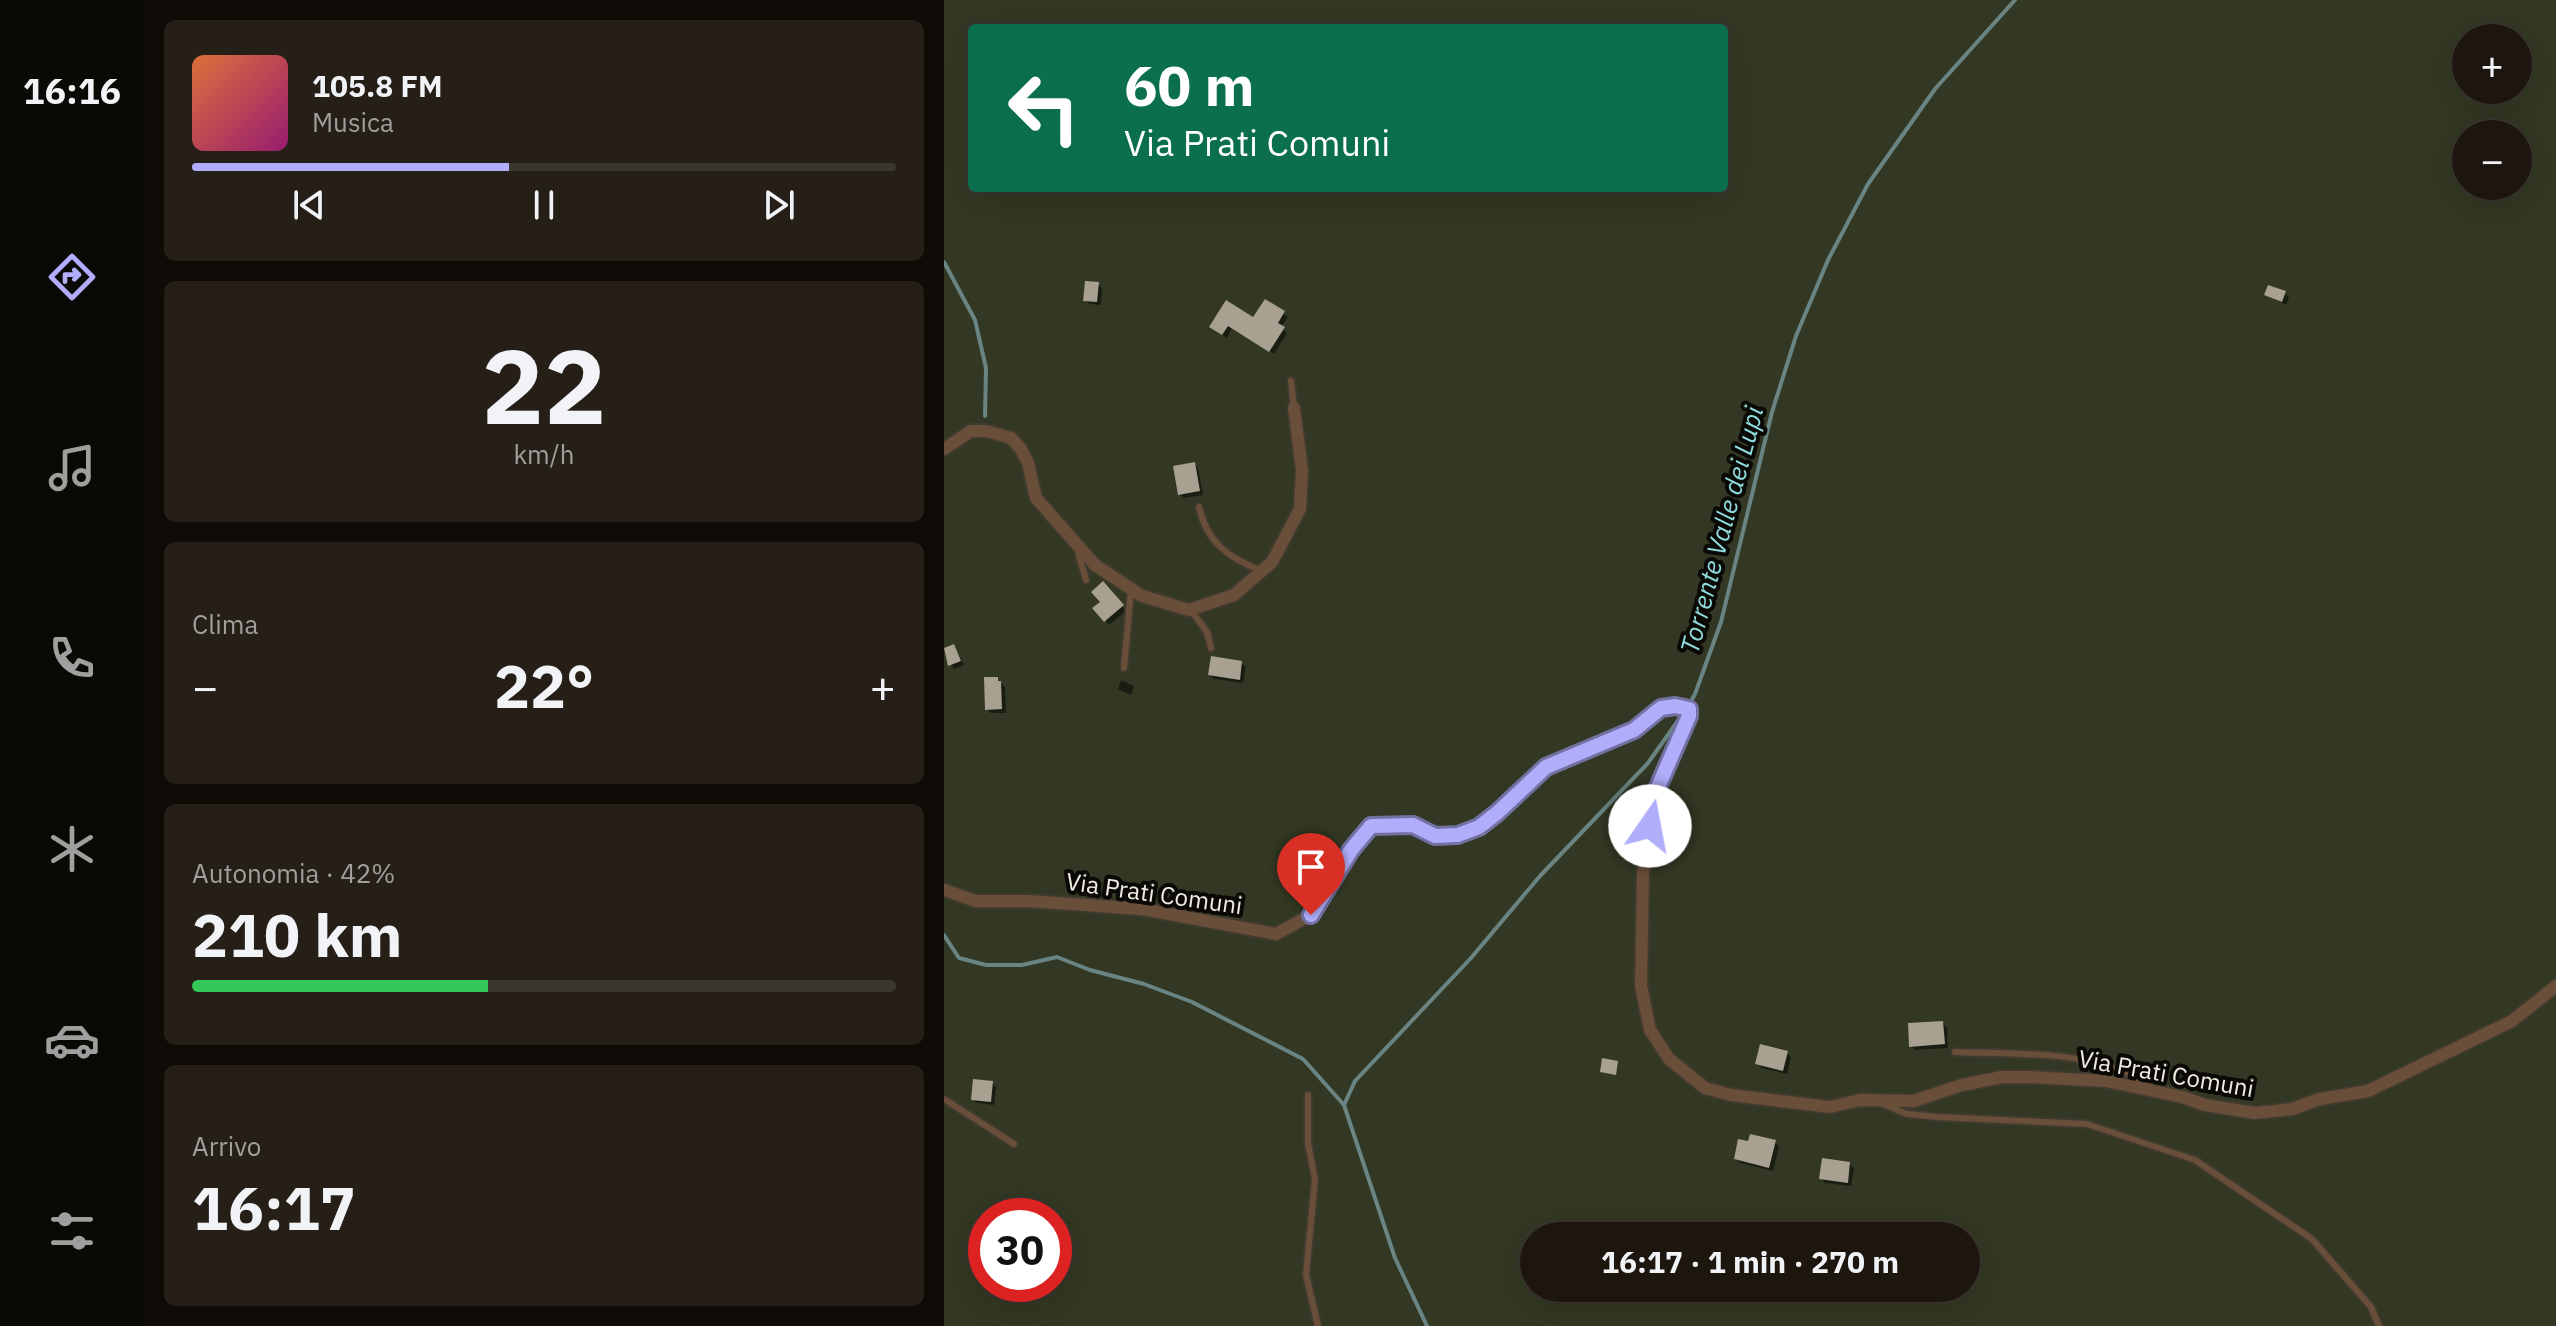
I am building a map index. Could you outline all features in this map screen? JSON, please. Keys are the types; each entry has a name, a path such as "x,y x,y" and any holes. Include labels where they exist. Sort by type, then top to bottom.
{"street":[{"path":"944,449 971,431 986,431 1011,438 1028,463 1036,498 1095,565 1142,596 1190,609 1234,595 1272,562 1300,509 1302,470 1294,408"},
{"name":"Via Prati Comuni","path":"944,890 976,901 1028,901 1142,909 1276,934 1311,915 1351,850 1371,826 1413,825 1435,836 1458,835 1479,827 1546,767 1634,730 1661,708 1683,706 1689,709 1689,716 1658,787 1643,873 1641,986 1650,1030 1669,1059 1705,1088 1744,1097 1830,1107 1860,1100 1879,1103 1914,1101 1962,1085 2002,1077 2106,1081 2205,1105 2255,1113 2292,1109 2320,1099 2368,1091 2512,1021 2556,986"}],"lane":[{"path":"1291,381 1294,408"},
{"path":"1199,507 1210,538 1247,565 1262,571"},
{"path":"1077,545 1086,580"},
{"path":"1124,668 1131,589"},
{"path":"1190,609 1207,632 1211,648"},
{"path":"1955,1052 2055,1057 2103,1065 2123,1071 2161,1092"},
{"path":"1308,1095 1308,1144 1315,1179 1306,1275 1318,1326"},
{"path":"944,1099 1014,1144"},
{"path":"1879,1103 1907,1114 2087,1124 2195,1160 2312,1239 2371,1307 2379,1326"}],"green space":[{"path":"944,0 2556,0 2556,1326 944,1326"}],"building":[{"path":"1085,281 1099,282 1097,302 1083,301"},
{"path":"2268,285 2286,291 2282,302 2264,295"},
{"path":"1265,299 1285,311 1278,323 1285,327 1269,352 1228,326 1222,335 1209,327 1226,300 1253,317"},
{"path":"1195,462 1200,491 1178,495 1173,466"},
{"path":"1103,581 1124,605 1104,622 1092,608 1100,602 1091,592"},
{"path":"954,644 961,661 948,666 944,648"},
{"path":"1211,656 1242,661 1240,680 1208,675"},
{"path":"984,677 998,677 1001,681 1002,709 985,710"},
{"path":"1943,1021 1945,1044 1909,1047 1908,1023"},
{"path":"1760,1044 1788,1051 1783,1071 1755,1064"},
{"path":"1602,1058 1618,1061 1616,1075 1600,1072"},
{"path":"973,1079 993,1081 991,1102 971,1100"},
{"path":"1750,1134 1776,1140 1769,1168 1734,1159 1738,1139 1748,1141"},
{"path":"1822,1158 1850,1162 1848,1183 1819,1179"}],"waterway":[{"name":"Torrente Valle dei Lupi","path":"1344,1105 1355,1081 1471,958 1540,876 1648,763 1687,708 1721,622 1772,412 1796,336 1828,260 1868,184 1935,89 2015,0"},
{"path":"944,262 975,320 986,368 985,416"},
{"path":"944,935 959,958 986,965 1022,965 1057,957 1090,970 1144,984 1192,1002 1303,1059 1344,1105 1395,1258 1427,1326"}],"route":[{"path":"1311,915 1351,850 1371,826 1413,825 1435,836 1458,835 1479,827 1546,767 1634,730 1661,708 1683,706 1689,709 1689,716 1658,787 1650,826"}]}
